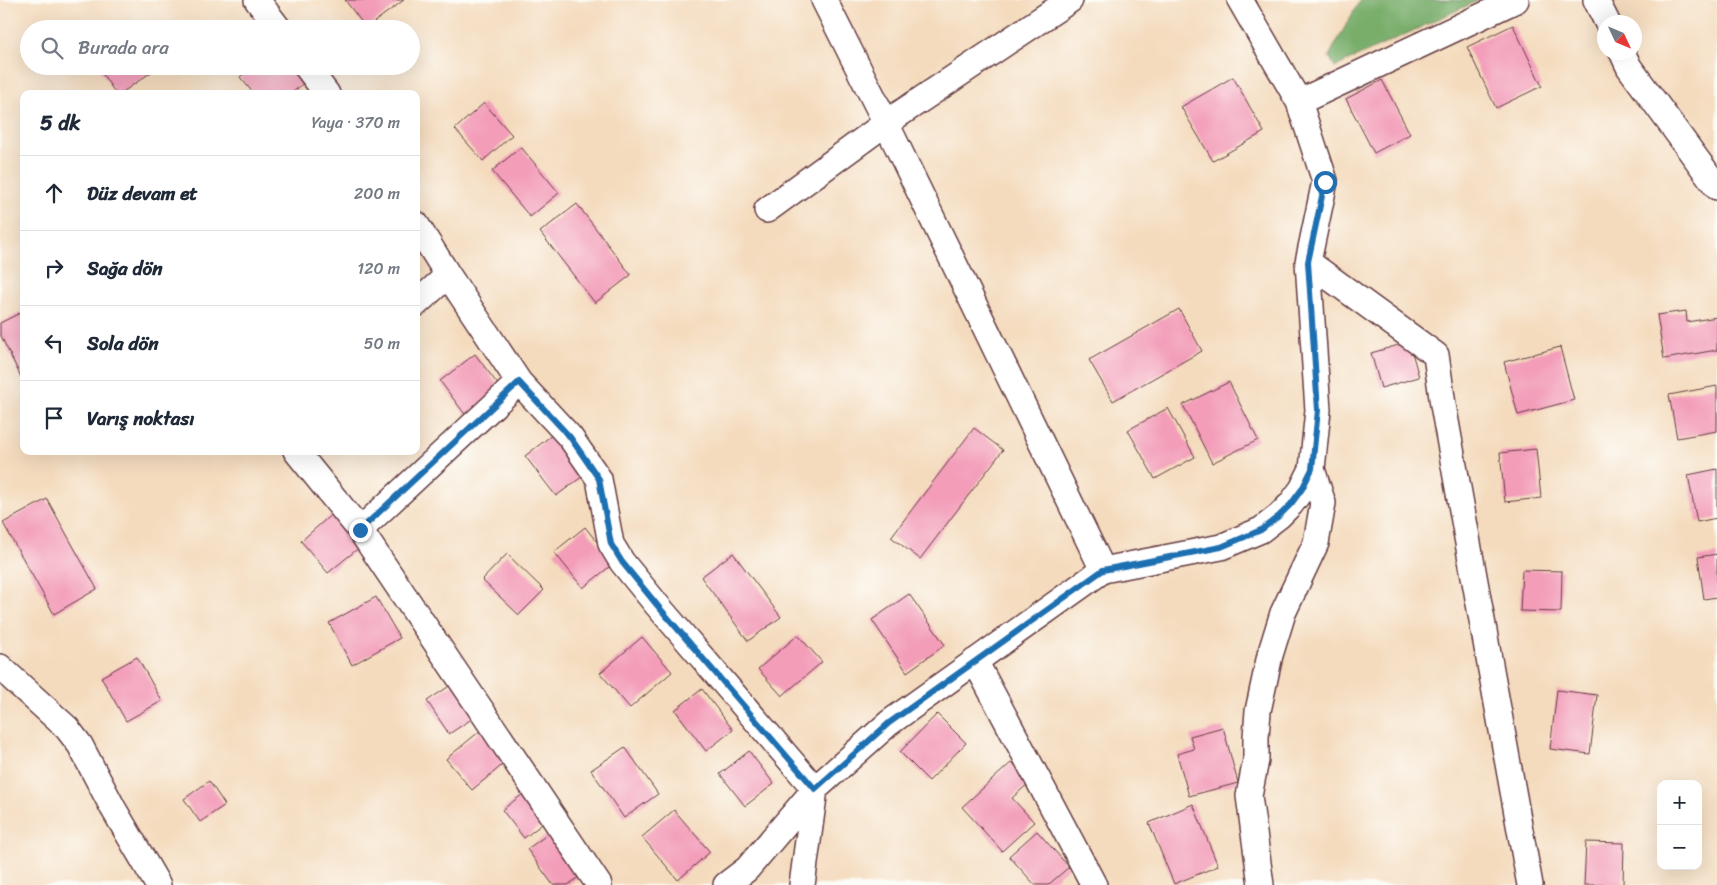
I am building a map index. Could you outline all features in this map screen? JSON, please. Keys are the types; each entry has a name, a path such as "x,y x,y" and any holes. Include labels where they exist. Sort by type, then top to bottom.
{"street":[{"path":"257,0 271,20"},
{"path":"824,0 886,123 1103,570"},
{"path":"767,210 886,123 1070,0"},
{"path":"726,885 747,869 815,789 889,723 1103,570 1221,547 1261,530 1291,504 1302,489 1312,469 1318,410 1308,262 1325,182 1299,102 1240,0"},
{"path":"1299,102 1516,0"},
{"path":"1596,0 1604,15"},
{"path":"1626,60 1717,187"},
{"path":"313,75 324,90"},
{"path":"420,230 519,382 570,437 599,479 611,544 622,562 815,789 802,885"},
{"path":"1308,262 1436,355 1445,415 1530,885"},
{"path":"420,300 448,275"},
{"path":"360,530 519,382"},
{"path":"299,455 360,530 599,885"},
{"path":"1261,885 1249,796 1256,760 1258,710 1268,662 1283,613 1316,543 1323,503 1312,469"},
{"path":"975,661 1094,885"},
{"path":"0,667 67,728 80,745 158,885"}],"green space":[{"path":"1360,0 1479,0 1335,67 1329,56"}],"building":[{"path":"345,0 404,0 377,20 360,20"},
{"path":"1513,25 1542,86 1496,108 1467,47"},
{"path":"103,75 147,75 126,90 113,90"},
{"path":"242,75 299,75 305,82 296,90 251,90 240,77"},
{"path":"1233,77 1264,132 1213,161 1181,107"},
{"path":"1382,80 1410,134 1374,153 1346,99"},
{"path":"484,103 512,135 483,161 455,129"},
{"path":"521,147 559,193 530,217 492,171"},
{"path":"577,204 631,275 595,303 540,232"},
{"path":"1179,309 1202,351 1113,401 1089,360"},
{"path":"1686,311 1687,322 1717,317 1717,350 1664,359 1657,315"},
{"path":"20,313 20,375 0,334 0,323"},
{"path":"1409,342 1419,377 1381,388 1371,353"},
{"path":"1560,347 1574,400 1518,415 1504,362"},
{"path":"475,354 502,390 467,417 440,381"},
{"path":"1229,382 1258,440 1212,463 1183,405"},
{"path":"1717,386 1717,431 1677,438 1669,395"},
{"path":"1168,408 1195,457 1155,479 1128,430"},
{"path":"974,428 1003,450 920,559 891,537"},
{"path":"552,435 583,476 556,496 525,456"},
{"path":"1536,449 1541,498 1505,502 1500,453"},
{"path":"1717,469 1717,518 1697,522 1688,475"},
{"path":"47,499 97,589 54,614 3,523"},
{"path":"333,513 361,546 328,573 301,541"},
{"path":"585,527 614,563 583,588 554,552"},
{"path":"733,553 781,617 748,641 701,577"},
{"path":"507,554 544,590 519,615 482,580"},
{"path":"1717,554 1717,597 1704,599 1698,557"},
{"path":"1522,570 1562,571 1561,612 1520,611"},
{"path":"909,594 945,645 907,672 872,620"},
{"path":"376,597 400,638 352,665 329,623"},
{"path":"798,635 822,662 782,696 758,669"},
{"path":"642,637 672,672 630,708 600,673"},
{"path":"137,657 162,701 126,721 101,677"},
{"path":"454,683 476,716 449,734 427,701"},
{"path":"702,689 733,730 706,751 675,710"},
{"path":"1557,690 1597,695 1590,754 1550,749"},
{"path":"937,714 966,743 929,781 900,752"},
{"path":"1223,727 1238,783 1189,796 1177,754 1194,749 1190,736"},
{"path":"480,731 506,762 472,790 446,759"},
{"path":"625,747 658,794 624,818 591,770"},
{"path":"749,751 774,784 745,806 720,774"},
{"path":"1012,762 1030,782 1012,798 1034,822 1002,851 962,807"},
{"path":"209,781 225,805 200,822 184,799"},
{"path":"528,790 550,818 524,838 502,810"},
{"path":"1193,804 1218,866 1174,884 1149,823"},
{"path":"674,810 710,852 678,880 642,837"},
{"path":"554,830 584,873 568,885 553,885 527,849"},
{"path":"1037,831 1069,867 1048,885 1035,885 1009,856"},
{"path":"1586,842 1624,843 1623,885 1584,885"}],"route":[{"path":"360,530 519,382 570,437 599,479 611,544 622,562 815,789 889,723 1103,570 1221,547 1261,530 1291,504 1302,489 1312,469 1318,410 1308,262 1325,182"}]}
